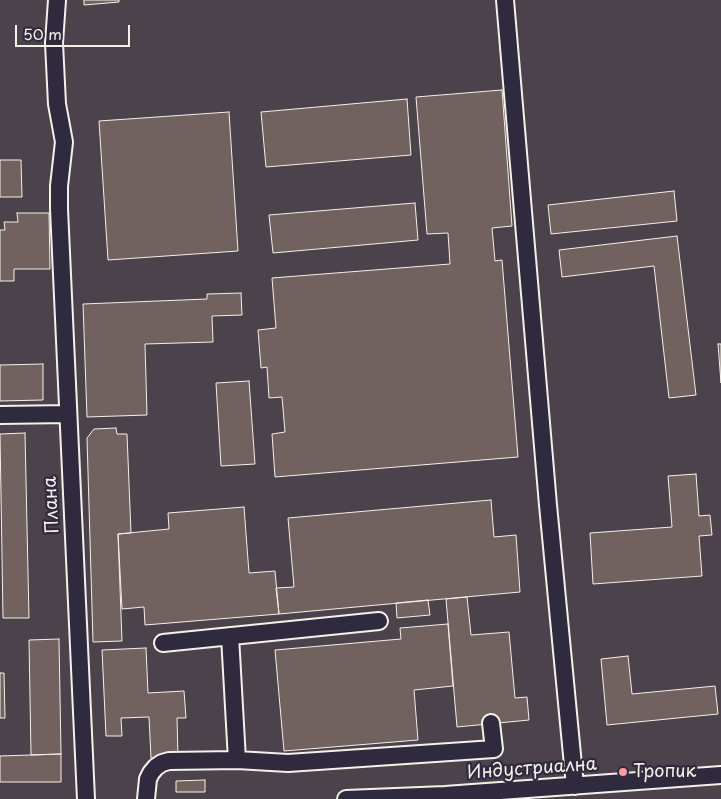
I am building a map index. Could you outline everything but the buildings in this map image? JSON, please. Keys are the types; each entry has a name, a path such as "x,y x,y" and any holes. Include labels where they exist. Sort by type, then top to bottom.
{"street":[{"name":"Плана","path":"57,0 54,43 57,104 64,142 59,186 86,799"},
{"path":"505,0 548,506 575,786"},
{"path":"0,415 68,414"},
{"path":"163,643 379,621"},
{"path":"230,636 237,760"},
{"path":"146,799 148,779 151,773 162,763 169,761 237,760 288,763 494,749 492,723"},
{"name":"Индустриална","path":"346,799 445,797 721,775"}],"shaded area":[{"path":"0,0 721,0 721,799 0,799"}],"place":[{"name":"Тропик","path":"623,772"}]}
